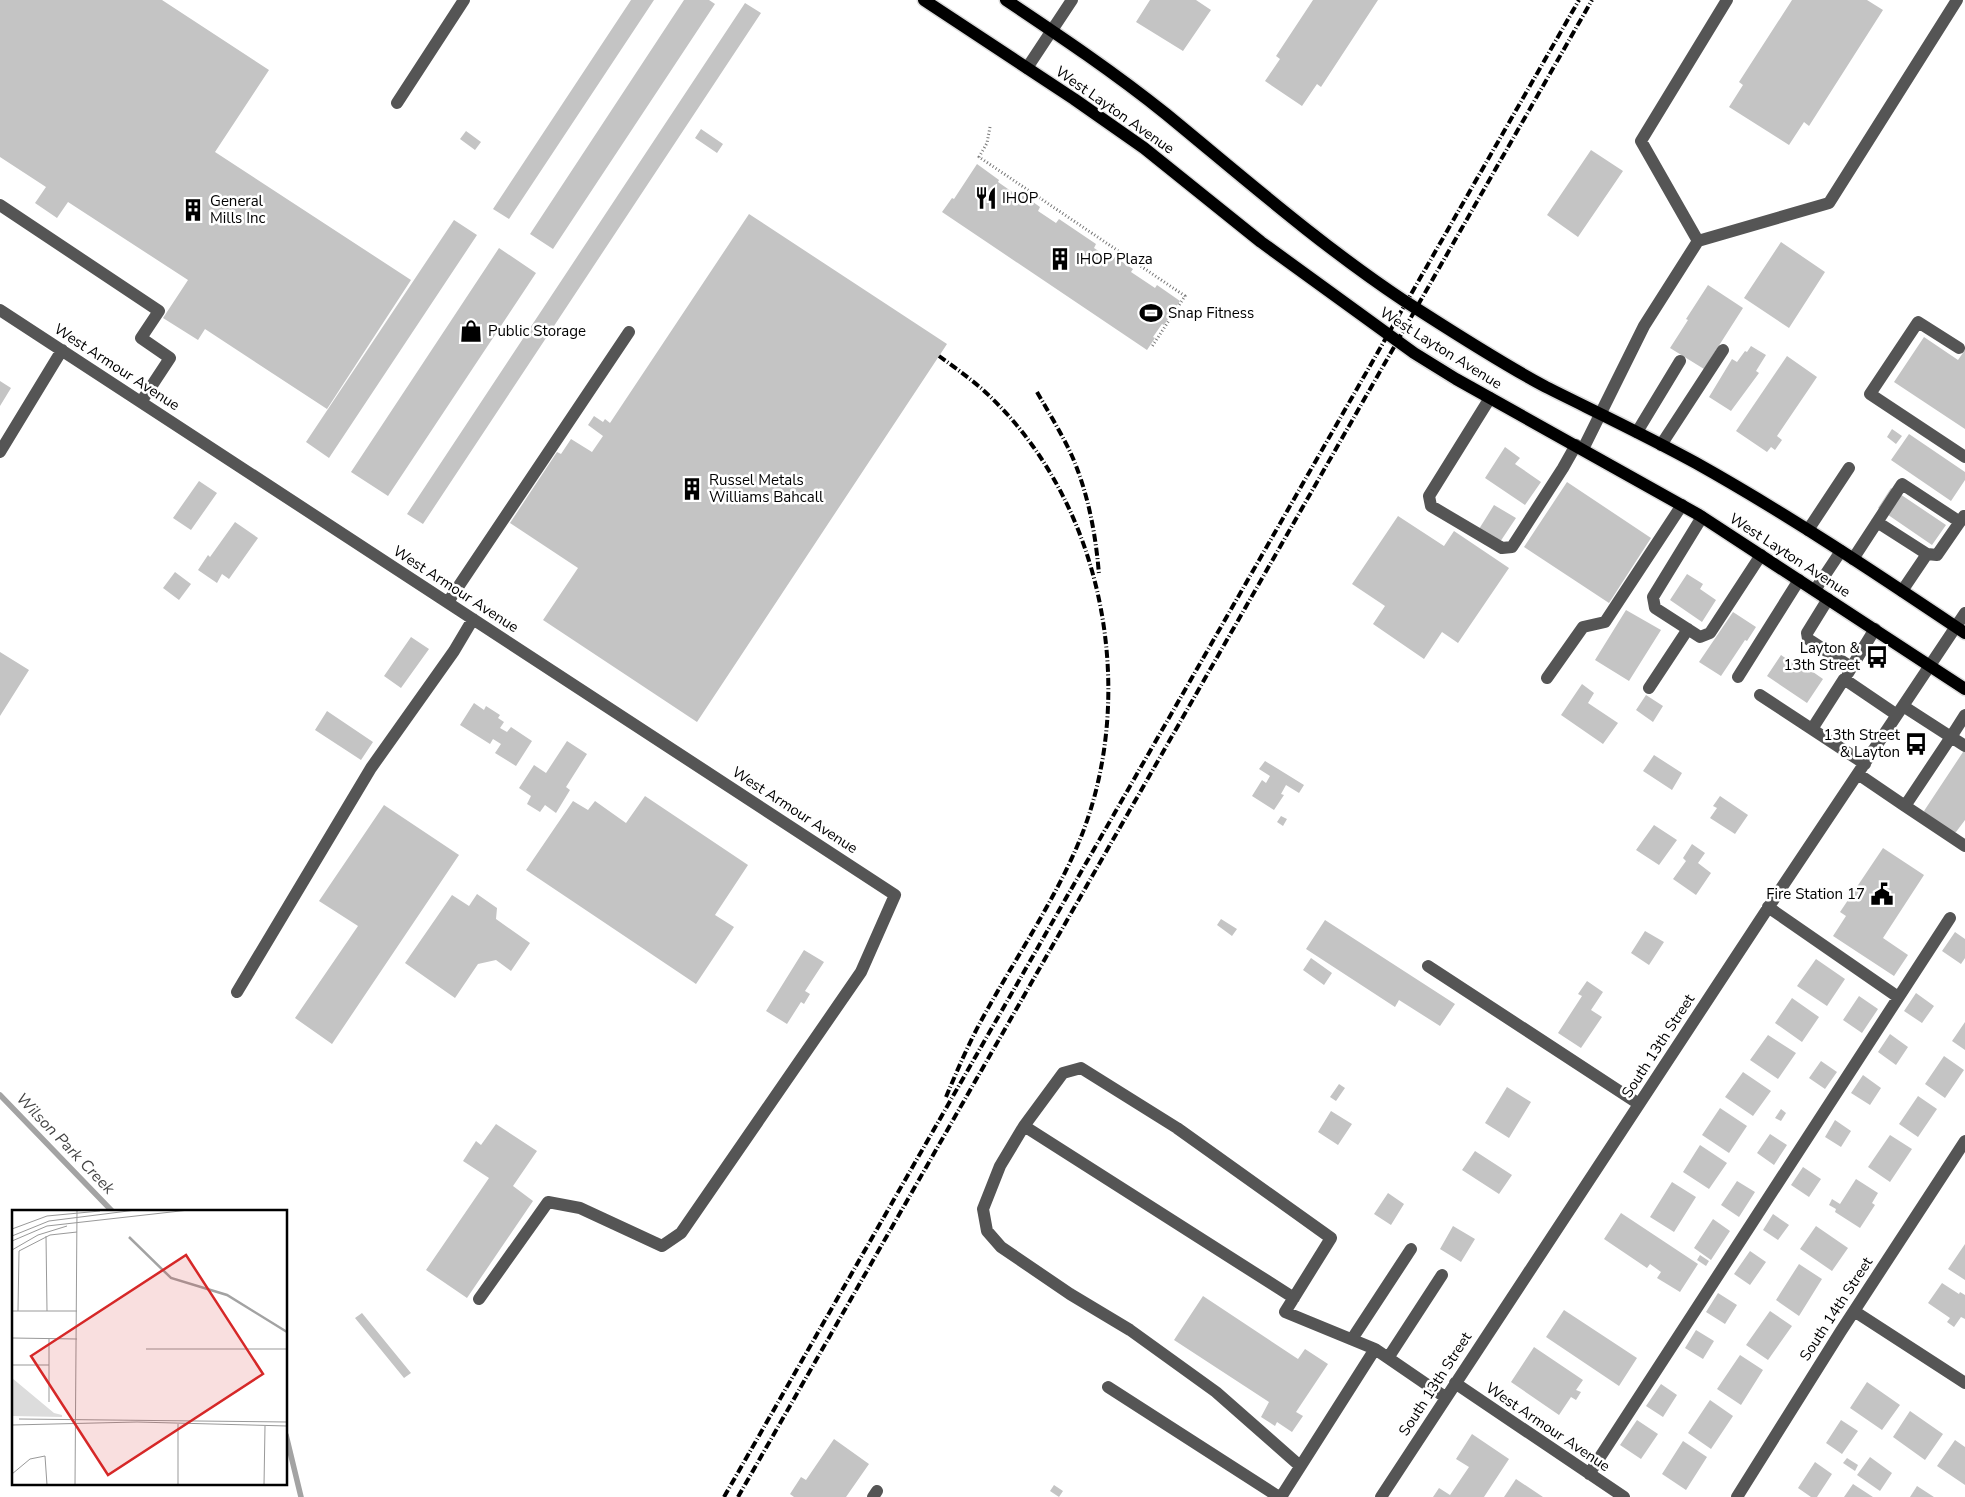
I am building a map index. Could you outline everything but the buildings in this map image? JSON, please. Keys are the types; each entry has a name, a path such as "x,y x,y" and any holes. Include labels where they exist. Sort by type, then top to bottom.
{"main road":[{"name":"West Layton Avenue","path":"924,0 1144,148 1261,242 1422,359 1702,517 1965,689"},
{"name":"West Layton Avenue","path":"1006,0 1052,30 1166,114 1287,215 1367,276 1473,344 1544,386 1637,432 1741,489 1841,550 1960,630"}],"street":[{"path":"397,104 464,0"},
{"path":"1027,68 1072,0"},
{"path":"1698,241 1642,141 1727,0"},
{"path":"1490,398 1429,496 1431,506 1502,548 1512,547 1563,468 1579,448 1601,414 1644,326 1698,241 1829,203 1958,0"},
{"path":"0,205 159,310 141,338 170,358 141,402"},
{"name":"West Armour Avenue","path":"0,310 895,895 861,972 681,1233 662,1246 580,1208 548,1202 479,1299"},
{"path":"1959,348 1918,322 1870,394 1965,457"},
{"path":"448,602 629,332"},
{"path":"0,452 62,350"},
{"path":"1660,445 1723,350"},
{"path":"1637,432 1680,361"},
{"path":"1808,530 1849,468"},
{"path":"1853,559 1877,522 1902,484 1962,519 1937,555 1927,554 1877,522"},
{"path":"1547,678 1584,627 1605,622 1682,505"},
{"path":"1702,517 1653,597 1656,608 1700,637 1710,633 1761,555"},
{"path":"1815,590 1841,550"},
{"path":"1902,591 1927,554"},
{"path":"1738,677 1799,580"},
{"path":"1828,599 1807,633 1808,639 1851,667"},
{"name":"South 13th Street","path":"1381,1497 1768,907 1930,665 1960,630 1965,613"},
{"path":"237,992 371,768 454,651 473,619"},
{"path":"1649,688 1688,629"},
{"path":"1812,729 1875,630"},
{"path":"1844,679 1965,746"},
{"path":"1760,695 1812,729 1905,806 1965,846"},
{"path":"1905,806 1965,715"},
{"path":"1768,907 1898,997"},
{"path":"1589,1474 1950,918"},
{"path":"1428,966 1639,1104"},
{"path":"1300,1466 1216,1392 1130,1330 1070,1294 1001,1247 987,1230 983,1209 1000,1166 1024,1126 1063,1073 1081,1068 1177,1128 1331,1238 1285,1312 1375,1349 1445,1397"},
{"path":"1024,1126 1294,1298"},
{"name":"South 14th Street","path":"1737,1497 1854,1311 1965,1140"},
{"path":"1352,1340 1411,1249"},
{"path":"1388,1358 1442,1275"},
{"path":"1854,1311 1965,1384"},
{"path":"1108,1388 1280,1497 1375,1349"},
{"name":"West Armour Avenue","path":"1454,1383 1624,1497"}],"path":[{"path":"990,127 987,144 979,157 1185,296 1151,348"}],"waterway":[{"name":"Wilson Park Creek","path":"0,1095 111,1210"},
{"name":"Wilson Park Creek","path":"288,1443 301,1497"}],"railway":[{"path":"724,1497 1579,0"},
{"path":"738,1497 1592,0"},
{"path":"939,356 982,389 1023,433 1056,484 1082,539 1099,598 1107,658 1107,719 1099,779 1081,837 1047,907 976,1030 946,1097"},
{"path":"1037,392 1078,470 1087,499 1096,545 1099,575"}],"place":[{"name":"IHOP","path":"986,198"},
{"name":"General Mills Inc","path":"193,210"},
{"name":"IHOP Plaza","path":"1060,259"},
{"name":"Snap Fitness","path":"1151,313"},
{"name":"Public Storage","path":"471,331"},
{"name":"Russel Metals Williams Bahcall","path":"692,489"},
{"name":"Layton & 13th Street","path":"1877,657"},
{"name":"13th Street & Layton","path":"1916,744"},
{"name":"Fire Station 17","path":"1882,894"}]}
